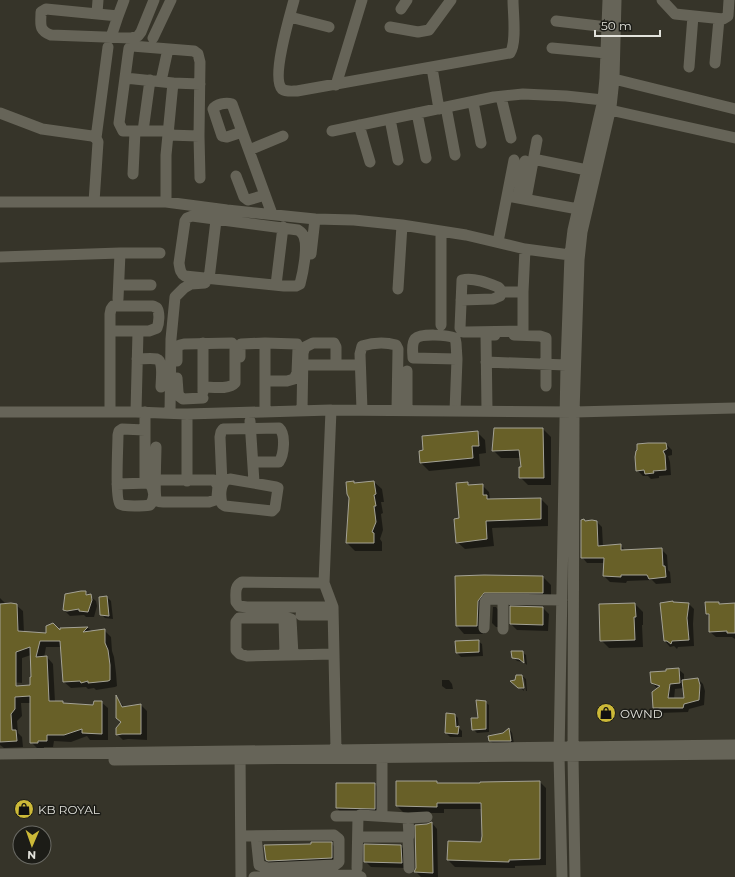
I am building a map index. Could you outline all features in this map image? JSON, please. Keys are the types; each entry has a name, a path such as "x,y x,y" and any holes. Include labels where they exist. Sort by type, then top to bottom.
{"street":[{"path":"97,13 98,0"},
{"path":"94,202 98,142 96,138 109,42 124,0"},
{"path":"118,16 46,9 41,12 41,28 44,32 51,35 109,42 132,38 138,36 141,32 154,0"},
{"path":"153,38 171,0"},
{"path":"294,0 282,48 278,75 279,84 282,88 287,91 297,92 510,53 513,49 513,0"},
{"path":"336,85 362,0"},
{"path":"390,27 418,32 429,30 451,0"},
{"path":"562,877 559,752 562,600 575,258 573,230 603,100 610,79 606,53 608,0"},
{"path":"575,877 570,412 566,365 575,258 610,110 610,79 616,0"},
{"path":"666,2 675,14 723,19 728,16 729,0"},
{"path":"689,67 693,16"},
{"path":"290,17 329,27"},
{"path":"715,63 719,19"},
{"path":"556,21 607,27"},
{"path":"200,136 123,131 119,123 129,48 132,46 194,51 198,54 200,62 200,84 200,136 200,178"},
{"path":"552,48 606,53"},
{"path":"133,174 139,131 168,49"},
{"path":"432,68 455,155"},
{"path":"125,78 200,84"},
{"path":"610,79 735,109"},
{"path":"166,202 166,155 173,82"},
{"path":"332,131 442,108 523,94 566,96 603,100"},
{"path":"501,97 512,138"},
{"path":"473,102 481,143"},
{"path":"610,110 735,138"},
{"path":"0,113 42,129 92,136 96,138"},
{"path":"417,113 426,158"},
{"path":"390,119 398,160"},
{"path":"359,125 370,162"},
{"path":"242,132 272,214"},
{"path":"249,150 283,136"},
{"path":"498,242 517,197 537,140"},
{"path":"514,160 517,197"},
{"path":"530,160 587,170"},
{"path":"236,176 244,197 248,200 266,195"},
{"path":"517,197 578,209"},
{"path":"0,202 166,202 217,214 294,228 303,234 306,247 300,284 296,286 276,285 185,276 182,274 180,270 180,256 185,221 192,216 217,214 272,214 315,219 354,220 402,225 466,235 525,249 575,258"},
{"path":"209,278 217,214"},
{"path":"170,413 171,339 175,297 184,288 191,284 201,282 289,293 300,292 307,286 315,219"},
{"path":"398,290 402,225"},
{"path":"276,285 283,227"},
{"path":"441,232 441,324"},
{"path":"523,331 525,249"},
{"path":"118,299 120,253"},
{"path":"0,257 160,253"},
{"path":"461,300 493,299 500,296 500,292 498,287 466,279 462,280 461,300 460,328 463,332 543,331"},
{"path":"119,285 151,285"},
{"path":"500,292 523,292"},
{"path":"110,331 149,331 157,328 159,325 158,308 153,306 113,306 111,309 110,331 110,412"},
{"path":"117,484 150,482 187,480 214,480 218,486 218,497 209,502 163,502 158,501 156,498 150,482 145,430 141,412 137,359 138,331"},
{"path":"486,335 487,411"},
{"path":"462,375 464,340 466,337 486,335 540,336 546,338 546,386"},
{"path":"455,411 457,359 455,338 449,336 421,336 415,339 408,358 457,359"},
{"path":"203,343 204,414"},
{"path":"203,387 228,387 235,383 234,347 232,343 180,345 177,348 179,396 183,398 203,398"},
{"path":"240,390 240,346 245,343 297,344 297,373 294,379 287,381 265,381"},
{"path":"302,411 305,347 313,343 334,343 336,347 336,365"},
{"path":"265,344 265,412"},
{"path":"362,410 360,364 362,346 369,344 390,344 396,345 398,349 402,410"},
{"path":"137,359 157,359 160,361 161,387"},
{"path":"486,362 566,365"},
{"path":"303,365 360,364"},
{"path":"402,410 407,371"},
{"path":"0,412 141,412 204,414 331,410 570,412 735,408"},
{"path":"331,410 324,583 333,611 336,750"},
{"path":"250,412 254,482"},
{"path":"187,414 187,480"},
{"path":"222,484 226,480 230,479 254,482 278,488 276,508 272,511 225,506 222,504 221,432 223,429 279,428 281,430 283,434 282,459 279,462 252,462"},
{"path":"145,430 122,429 119,431 117,498 118,502 122,505 146,506 153,502 154,490 150,482 156,447"},
{"path":"324,583 242,582 238,584 236,588 236,602 239,606 247,607 333,611"},
{"path":"503,599 503,629"},
{"path":"484,628 486,600 562,600"},
{"path":"301,615 333,611"},
{"path":"289,655 291,619 239,618 236,622 236,650 240,654 247,656 334,654"},
{"path":"573,752 735,746"},
{"path":"0,761 240,755 336,750 735,754"},
{"path":"0,754 240,755 382,758 559,752"},
{"path":"240,755 241,877"},
{"path":"382,758 382,816"},
{"path":"336,816 360,815 408,818 427,817"},
{"path":"254,877 357,875 359,872 358,816"},
{"path":"408,818 409,868"},
{"path":"241,836 334,835 338,839 339,862 335,865 262,867 259,865 256,836"},
{"path":"358,836 408,837"}],"building":[{"path":"494,428 543,428 544,478 519,478 519,467 521,467 519,450 492,451"},
{"path":"478,431 479,446 472,446 473,458 420,463 419,451 423,450 422,436"},
{"path":"666,443 667,449 663,451 665,455 666,470 653,471 654,473 645,474 644,470 636,471 635,457 637,444"},
{"path":"354,481 354,483 374,481 376,494 374,495 376,506 374,506 376,522 372,532 374,533 374,543 346,543 349,498 347,494 346,482"},
{"path":"468,482 468,485 483,484 483,495 487,495 487,499 541,498 541,519 486,521 487,539 456,543 454,519 459,518 456,483"},
{"path":"584,519 585,521 597,521 598,546 621,544 621,550 662,548 663,566 665,566 666,577 649,579 647,575 621,575 621,577 603,576 604,558 581,558 581,520"},
{"path":"455,576 543,576 543,593 484,593 478,601 477,626 456,626"},
{"path":"86,591 86,595 91,594 92,600 88,612 79,611 79,609 67,611 63,610 65,594"},
{"path":"107,596 109,616 100,615 99,597"},
{"path":"673,601 689,603 687,618 689,640 672,641 671,644 664,641 660,603"},
{"path":"705,602 719,602 719,604 735,603 735,633 727,633 727,631 709,632 709,614 706,614"},
{"path":"635,603 635,640 600,641 599,604"},
{"path":"0,604 17,604 18,631 46,633 46,626 53,623 60,630 60,628 88,627 83,632 105,629 105,643 108,650 110,665 110,680 108,681 88,683 88,681 81,683 80,681 63,682 60,641 40,641 36,657 47,656 49,701 63,701 63,703 93,705 94,701 102,701 102,734 82,733 82,729 64,735 47,735 47,741 30,743 30,696 15,697 15,709 11,714 12,730 16,730 17,741 0,742","holes":["30,647 30,685 16,686 16,652"]},
{"path":"510,606 543,607 543,625 510,624"},
{"path":"479,640 479,652 456,653 455,641"},
{"path":"511,651 523,651 524,663 519,659 512,658"},
{"path":"679,668 680,683 670,684 668,698 684,698 682,680 698,678 700,685 699,700 684,704 683,708 653,708 652,692 660,686 651,683 650,672"},
{"path":"516,675 522,675 524,688 518,688 510,681 515,680"},
{"path":"116,695 122,707 141,704 141,734 116,735 116,728 121,722 116,718"},
{"path":"476,700 486,701 486,729 472,730 471,718 478,718"},
{"path":"446,713 455,714 456,727 459,726 458,734 445,733"},
{"path":"509,728 511,741 489,741 488,736 503,733"},
{"path":"396,781 480,783 540,781 540,859 509,860 509,862 447,860 448,841 481,842 481,803 437,803 437,807 396,806"},
{"path":"336,783 375,783 375,809 336,808"},
{"path":"432,822 433,873 414,872 416,868 415,825"},
{"path":"311,842 332,842 332,858 266,860 264,845 311,844"},
{"path":"364,844 401,845 402,863 364,862"}],"place":[{"name":"OWND","path":"606,713"},
{"name":"KB ROYAL","path":"24,809"}]}
